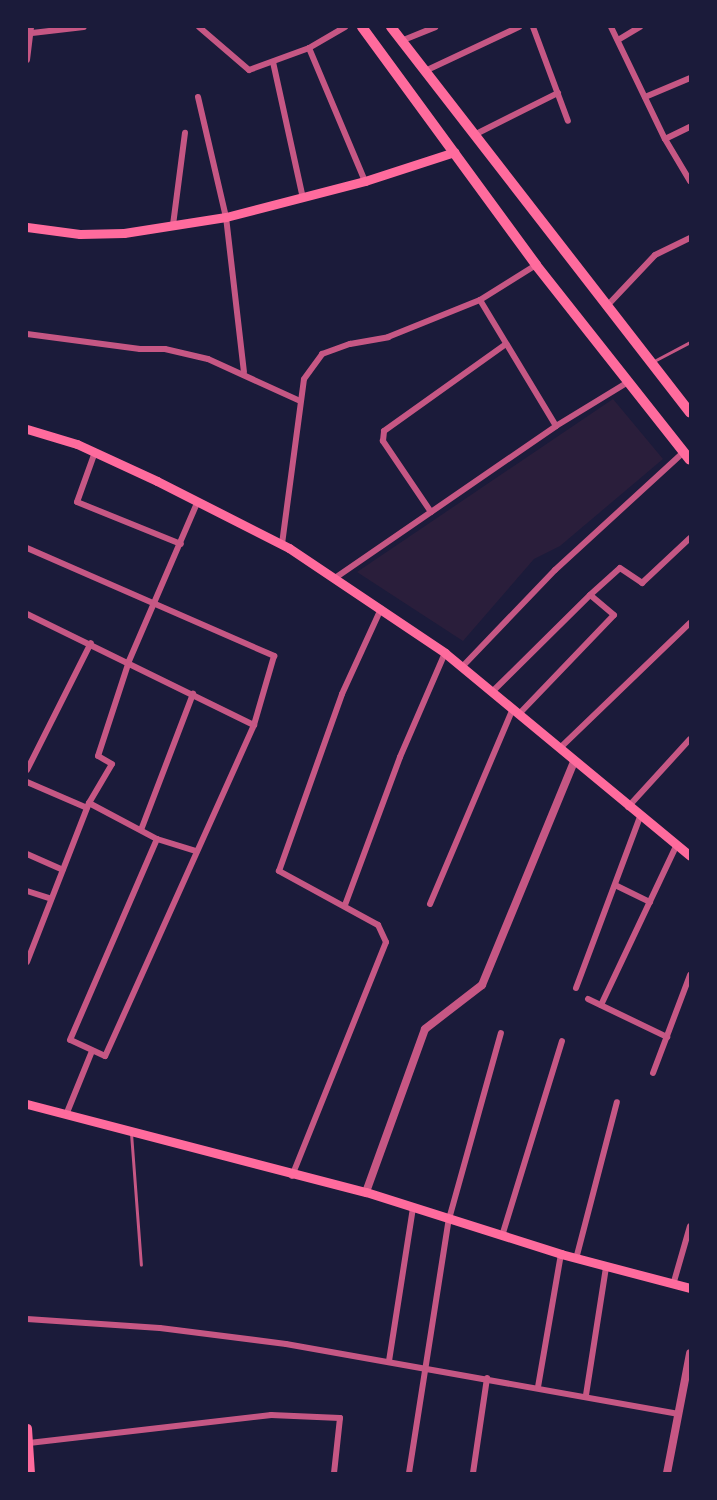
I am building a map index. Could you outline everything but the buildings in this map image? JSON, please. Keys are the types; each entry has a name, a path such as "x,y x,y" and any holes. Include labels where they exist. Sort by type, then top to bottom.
{"main road":[{"path":"362,27 536,265 687,456"},
{"path":"391,27 690,413"},
{"path":"27,227 80,234 124,233 226,217 364,181 454,152"},
{"path":"27,429 95,452 198,501 282,544 335,578 446,653 561,747 574,762 640,817 690,855"},
{"path":"27,1104 292,1176 366,1192 576,1259 690,1288"},
{"path":"27,1428 30,1473"}],"street":[{"path":"27,60 32,30 84,27"},
{"path":"199,27 249,70 309,48 345,27"},
{"path":"401,41 435,27"},
{"path":"425,71 519,27"},
{"path":"533,27 568,121"},
{"path":"611,27 665,138 690,181"},
{"path":"618,40 640,27"},
{"path":"309,48 364,181"},
{"path":"273,62 303,198"},
{"path":"645,97 690,78"},
{"path":"474,135 558,93"},
{"path":"198,97 226,217 244,372"},
{"path":"665,138 690,127"},
{"path":"173,225 184,133"},
{"path":"606,307 655,255 690,238"},
{"path":"282,544 304,379 322,354 350,344 388,337 480,300 536,265"},
{"path":"480,300 556,426"},
{"path":"27,334 140,349 165,349 244,372 300,401"},
{"path":"431,512 383,441 384,431 507,344"},
{"path":"335,578 556,426 629,381"},
{"path":"95,452 77,502 181,544"},
{"path":"462,667 555,570 687,456"},
{"path":"27,962 88,805 112,764 98,756 129,661 156,605 198,501"},
{"path":"493,691 620,568 642,583 690,538"},
{"path":"27,548 274,656 254,725 105,1056 70,1040 156,838"},
{"path":"430,904 516,711 614,615 590,595"},
{"path":"292,1176 386,942 378,925 279,871 342,694 381,609"},
{"path":"27,623 29,614 129,661 254,725"},
{"path":"561,747 690,623"},
{"path":"27,770 91,643"},
{"path":"345,905 400,757 446,653"},
{"path":"141,830 193,694"},
{"path":"628,807 690,739"},
{"path":"366,1192 425,1029 482,985 574,762"},
{"path":"27,782 88,805 156,838 196,851"},
{"path":"576,988 640,817"},
{"path":"601,1005 676,846"},
{"path":"27,854 63,870"},
{"path":"615,885 650,902"},
{"path":"27,891 51,899"},
{"path":"653,1073 690,975"},
{"path":"588,999 667,1037"},
{"path":"409,1473 449,1219 501,1033"},
{"path":"502,1236 562,1041"},
{"path":"66,1116 92,1051"},
{"path":"576,1259 617,1102"},
{"path":"389,1361 413,1208"},
{"path":"673,1285 690,1226"},
{"path":"538,1387 561,1254"},
{"path":"586,1395 606,1267"},
{"path":"27,1319 160,1328 389,1361 586,1395 679,1414"},
{"path":"667,1473 690,1353"},
{"path":"474,1473 487,1378"},
{"path":"29,1443 271,1415 340,1418 334,1473"}],"lane":[{"path":"650,363 690,342"},
{"path":"131,1133 141,1265"}],"shaded area":[{"path":"613,399 663,459 560,546 534,559 463,641 357,572"}]}
